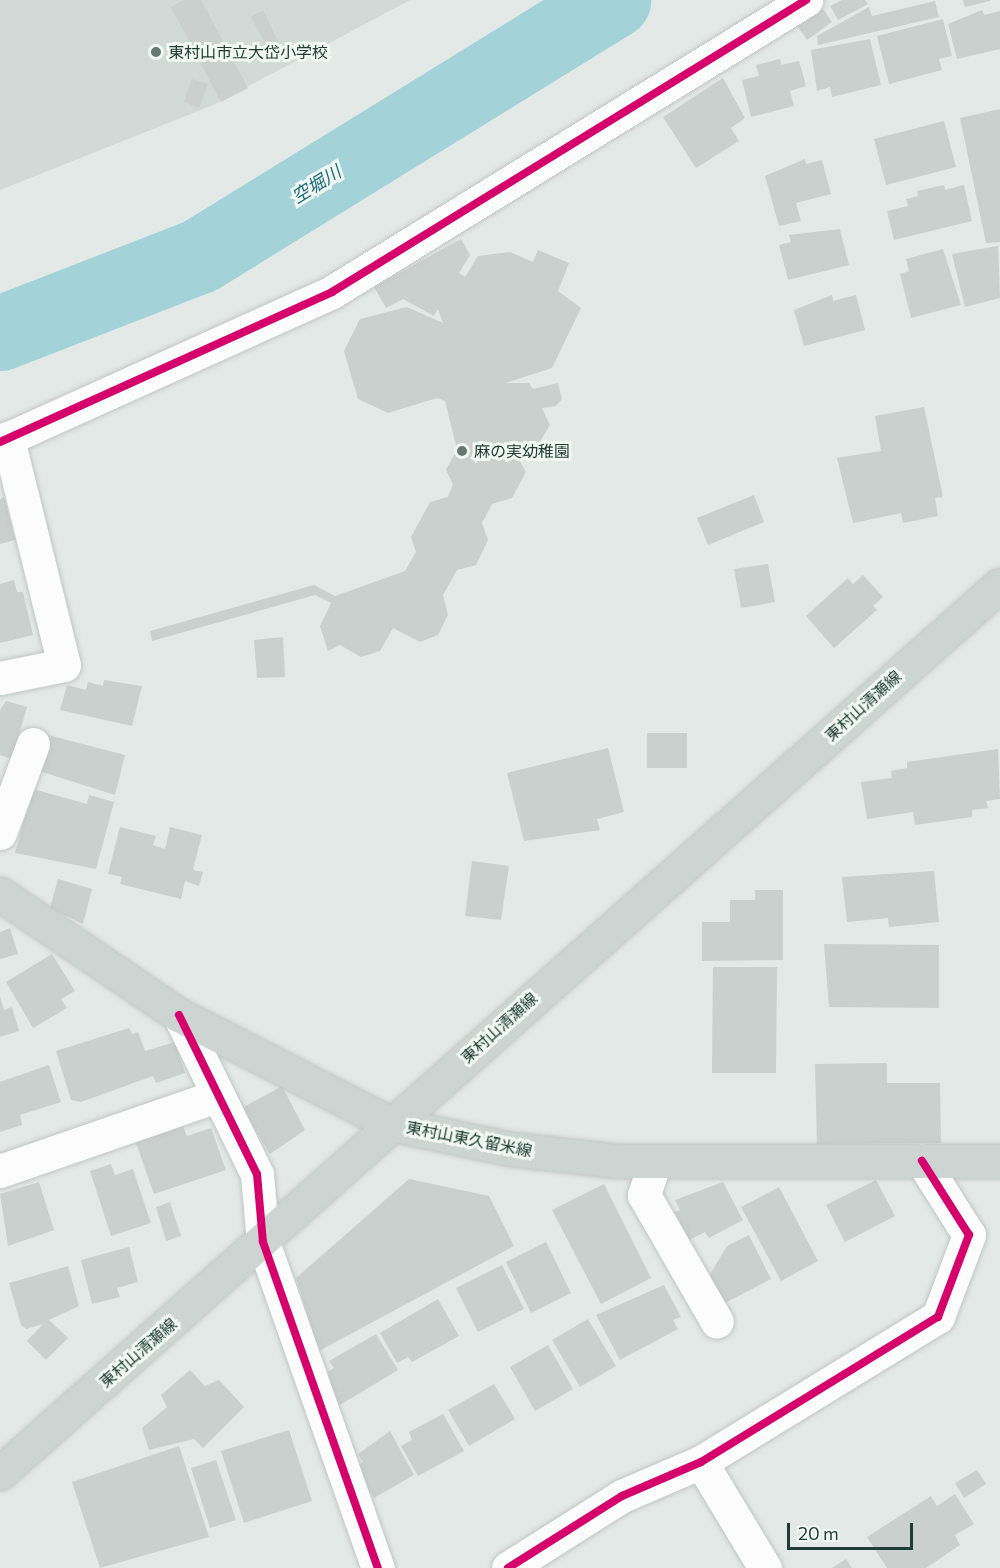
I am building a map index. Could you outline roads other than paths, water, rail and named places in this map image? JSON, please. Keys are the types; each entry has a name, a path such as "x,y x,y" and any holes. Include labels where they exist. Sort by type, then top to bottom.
{"main road":[{"name":"東村山清瀬線","path":"0,1473 263,1242 391,1124 1000,585"},
{"name":"東村山東久留米線","path":"0,894 179,1015 391,1124 511,1149 655,1161 1000,1161"}],"street":[{"path":"0,678 63,665 4,440 332,292 806,0"},
{"path":"0,833 33,744"},
{"path":"179,1015 257,1174 263,1242 378,1568"},
{"path":"0,1171 217,1096"},
{"path":"655,1161 644,1195 717,1322"},
{"path":"508,1568 622,1496 701,1462 938,1317 969,1235 922,1161"},
{"path":"701,1462 765,1568"}],"waterway":[{"name":"空堀川","path":"0,333 199,256 613,0"}],"place":[{"name":"東村山市立大岱小学校","path":"156,52"},
{"name":"麻の実幼稚園","path":"462,451"}]}
